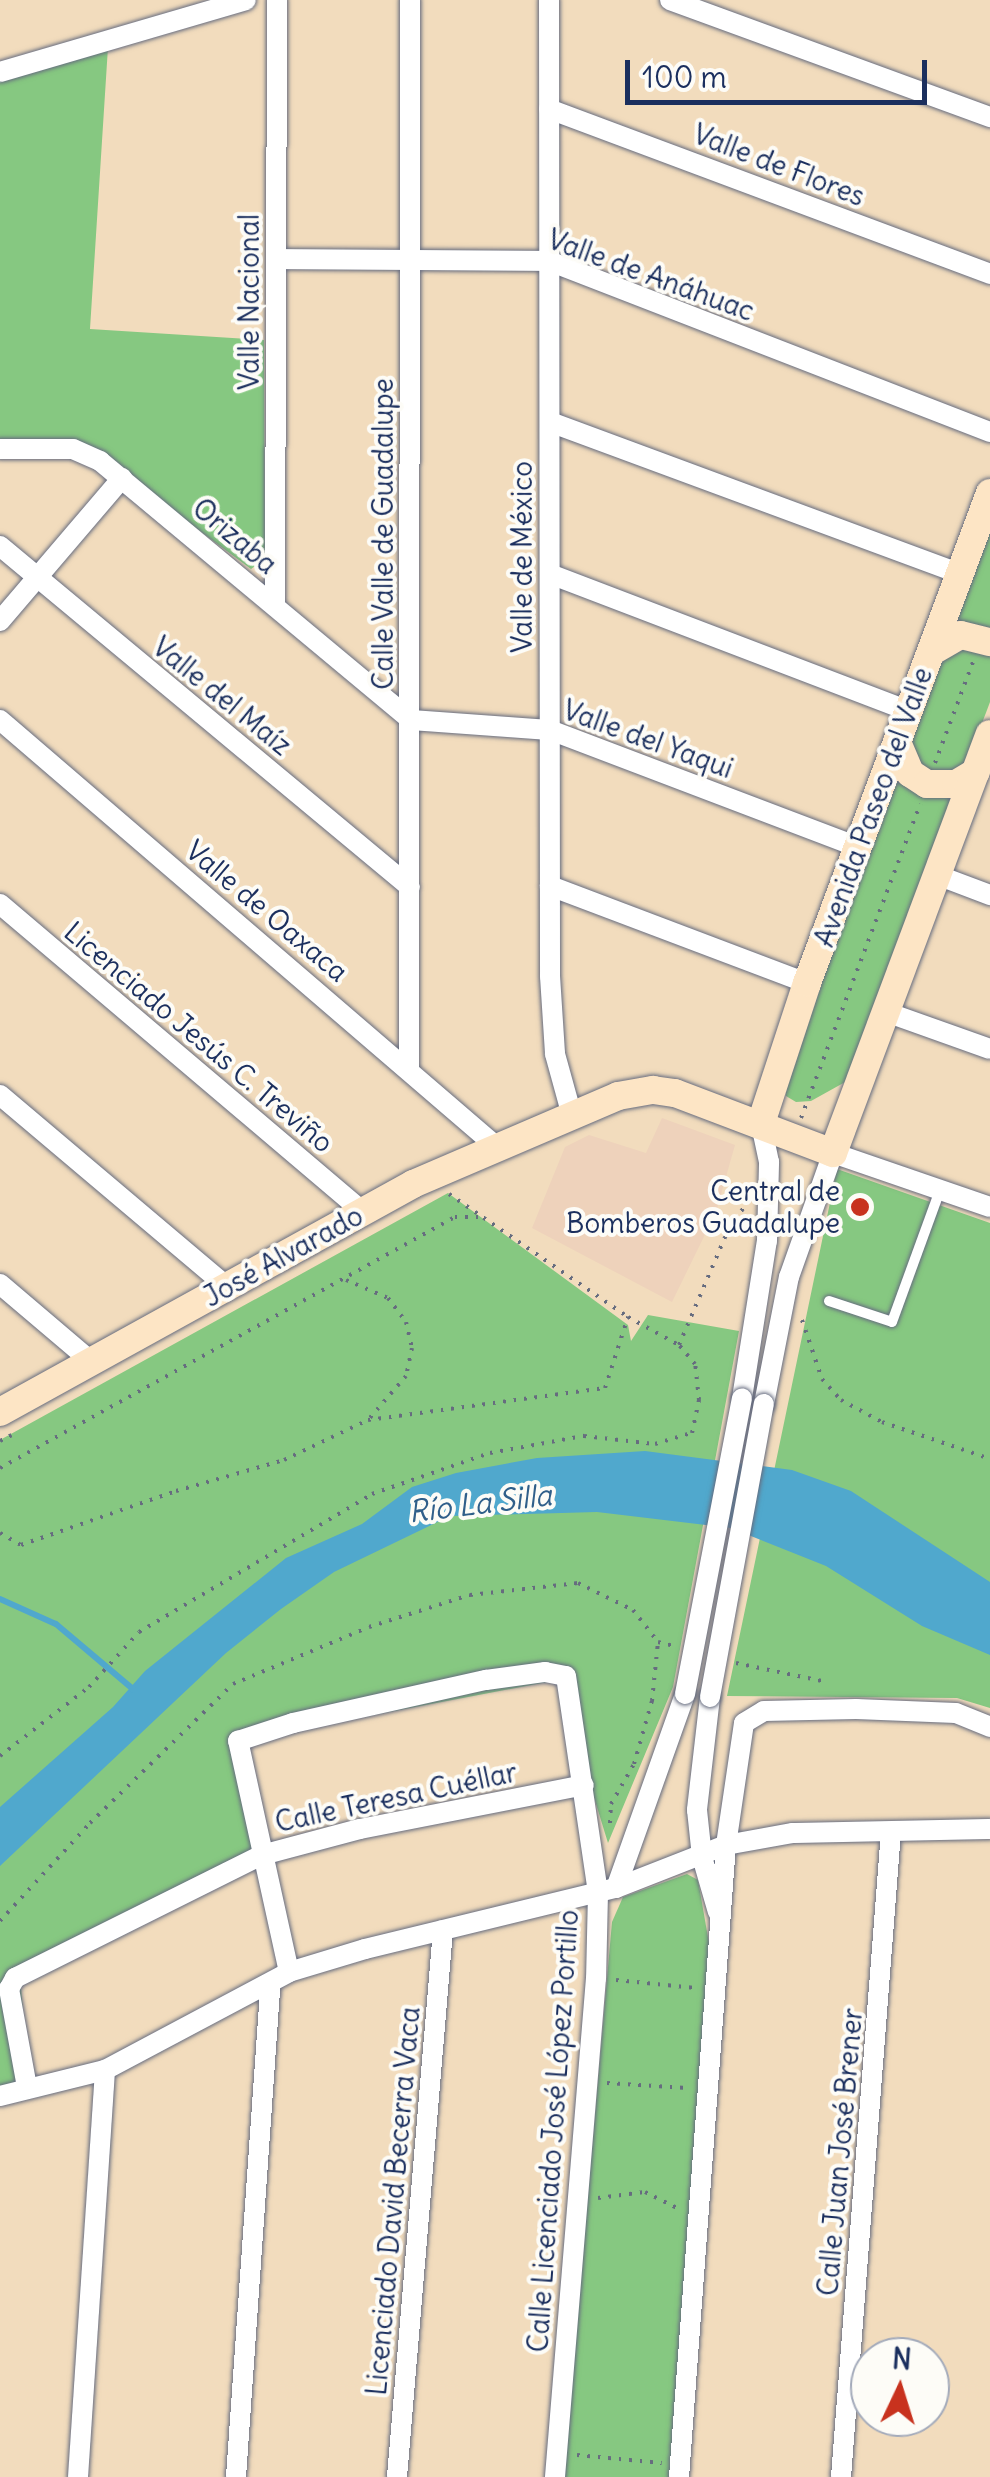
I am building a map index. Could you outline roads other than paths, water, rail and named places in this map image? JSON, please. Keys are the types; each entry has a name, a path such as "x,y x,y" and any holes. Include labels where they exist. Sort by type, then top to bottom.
{"street":[{"path":"0,72 246,0"},
{"name":"Valle Nacional","path":"275,605 277,0"},
{"name":"Calle Valle de Guadalupe","path":"409,1068 410,0"},
{"name":"Valle de México","path":"549,0 550,886 555,1054 571,1112"},
{"path":"670,0 990,118"},
{"name":"Valle de Flores","path":"549,109 990,274"},
{"name":"Valle de Anáhuac","path":"278,259 549,262 990,432"},
{"path":"550,422 960,574"},
{"name":"Orizaba","path":"0,449 73,450 122,478 411,720"},
{"path":"0,621 122,478"},
{"name":"Avenida Paseo del Valle","path":"761,1123 807,983 990,493"},
{"name":"Valle del Maíz","path":"0,546 410,887"},
{"path":"550,574 908,711"},
{"path":"930,652 961,636 986,641"},
{"name":"Valle de Oaxaca","path":"0,720 497,1146"},
{"name":"Valle del Yaqui","path":"411,720 550,730 858,847"},
{"path":"722,1922 702,1857 698,1794 710,1697 789,1277 990,737"},
{"path":"897,742 910,772 928,784 956,784 976,772"},
{"path":"938,875 990,895"},
{"path":"550,886 807,983"},
{"name":"Licenciado Jesús C. Treviño","path":"0,904 364,1212"},
{"path":"886,1012 990,1050"},
{"name":"José Alvarado","path":"9,1422 92,1362 364,1212 571,1112 618,1096 654,1090 761,1123 834,1153"},
{"path":"0,1095 227,1287"},
{"name":"Calle Licenciado José López Portillo","path":"555,2477 596,1978 607,1891 685,1694 742,1398 767,1241 768,1162 761,1123"},
{"path":"834,1153 990,1207"},
{"path":"0,1284 92,1362"},
{"name":"Calle Licenciado José López Portillo","path":"262,1855 238,1741 293,1722 486,1680 563,1673 568,1681 584,1784 607,1891"},
{"path":"679,2471 726,1845 741,1732 756,1713 856,1709 956,1713 990,1727"},
{"name":"Calle Teresa Cuéllar","path":"28,2087 9,1983 262,1855 360,1829 584,1784"},
{"path":"0,2096 105,2070 289,1972 607,1891 726,1845 794,1834 990,1829"},
{"name":"Calle Juan José Brener","path":"840,2477 891,1832"},
{"path":"262,1855 289,1972"},
{"name":"Licenciado David Becerra Vaca","path":"397,2477 442,1930"},
{"path":"236,2477 270,1984"},
{"path":"78,2477 105,2070"}],"lane":[{"path":"830,1301 892,1322 941,1189"}],"water":[{"name":"Río La Silla","path":"645,1451 792,1470 851,1491 990,1582 990,1655 922,1626 826,1566 731,1528 597,1512 450,1516 334,1572 281,1609 226,1653 0,1866 0,1807 113,1707 145,1671 286,1558 362,1524 412,1487 456,1473 537,1458"}],"waterway":[{"path":"0,1599 56,1624 134,1690"}],"place":[{"name":"Central de Bomberos Guadalupe","path":"860,1207"}]}
